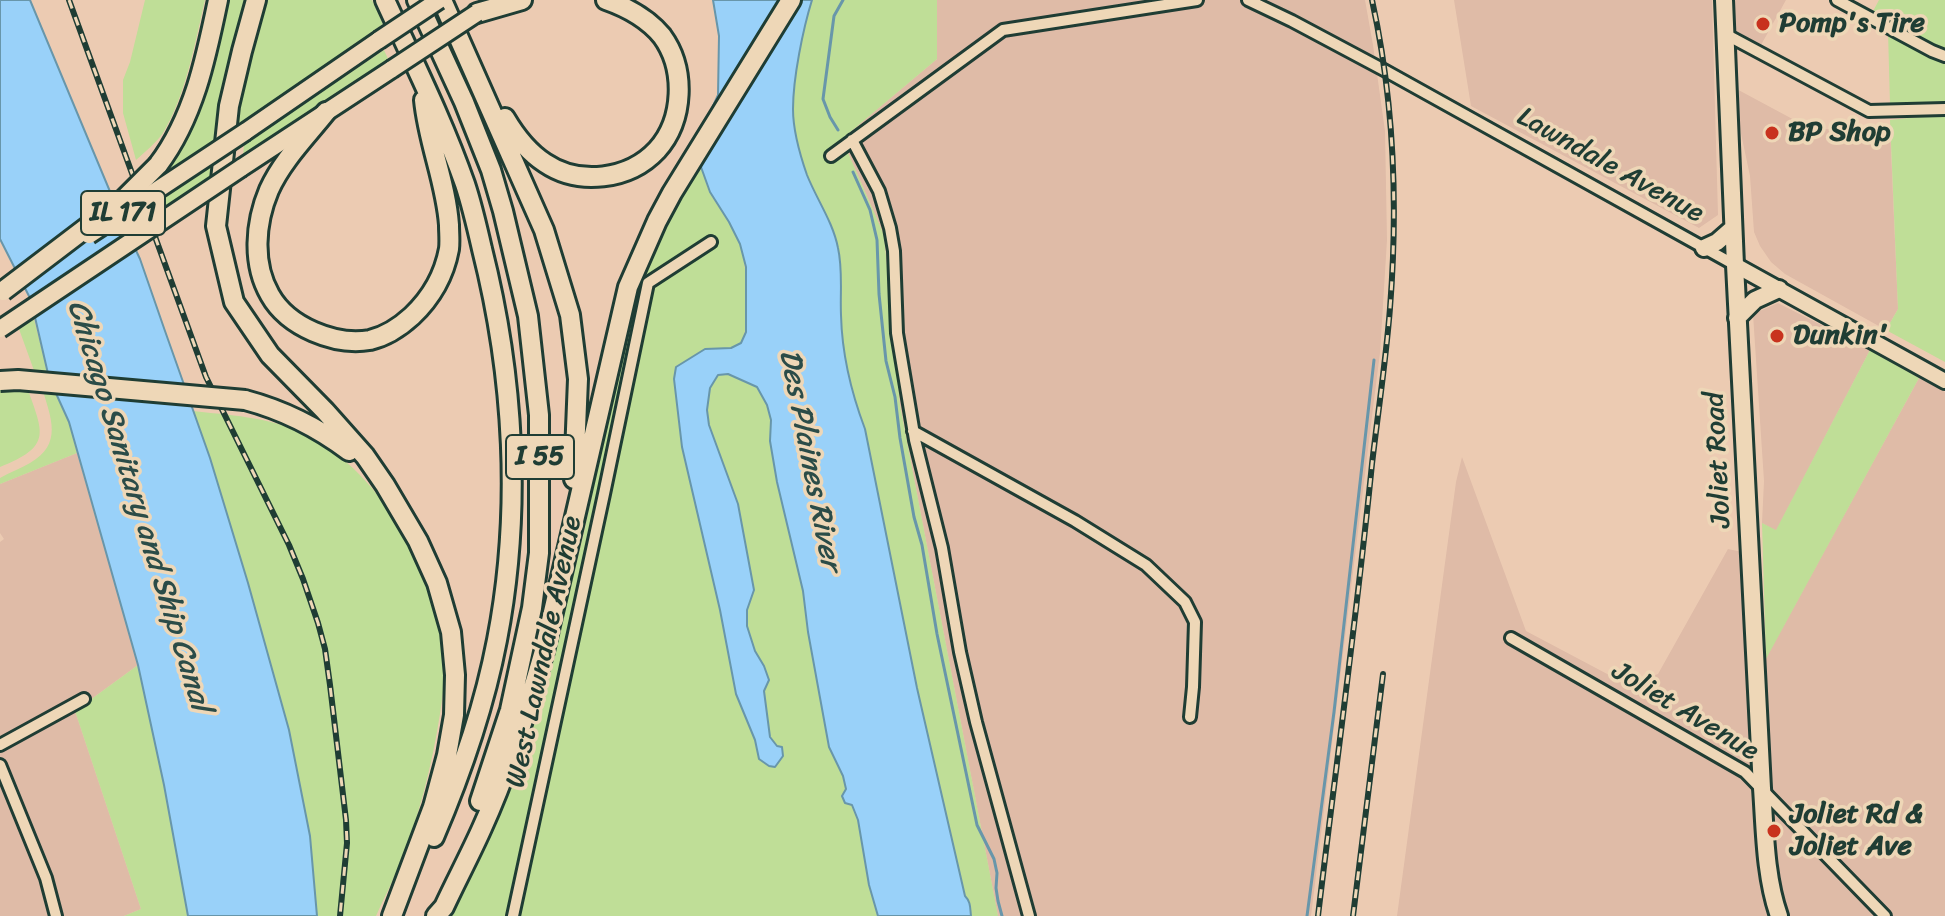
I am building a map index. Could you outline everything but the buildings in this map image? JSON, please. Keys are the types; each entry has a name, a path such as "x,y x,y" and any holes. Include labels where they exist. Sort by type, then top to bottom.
{"highway":[{"path":"2,293 124,199 158,165 178,136 192,104 218,0"},
{"path":"256,0 229,106 216,226 234,302 270,355 365,456 401,512 437,583 451,632 455,675 454,715 447,755 433,807 392,916"},
{"name":"I 55","path":"385,0 465,184 493,291 507,384 511,456 510,535 505,587 497,640 473,733 428,850 392,916"},
{"name":"I 55","path":"417,0 464,102 491,170 503,211 528,316 540,430 539,553 532,608 510,710 473,821 427,916"},
{"path":"441,0 544,230 570,315 578,379 578,421 568,545"},
{"path":"477,13 522,0"},
{"path":"474,72 515,135 546,165 574,175 601,177 641,164 658,148 670,129 679,103 679,78 672,54 661,36 631,11 606,0"},
{"path":"436,916 444,907 483,827 530,701 628,287 672,193 791,0"},
{"path":"326,112 282,167 269,191 258,226 259,266 271,297 294,321 314,332 343,340 371,340 398,329 427,302 443,273 450,245 448,206 426,120 422,82"},
{"path":"0,381 245,400 282,411 328,435 351,452 371,472 401,512"}],"main road":[{"name":"IL 171","path":"2,293 441,0"},
{"name":"IL 171","path":"0,329 496,0"},
{"name":"Joliet Road","path":"1724,0 1762,788 1766,849 1774,904 1779,916"},
{"path":"1704,248 1717,242 1733,228"},
{"path":"1737,318 1755,300 1779,289"}],"street":[{"path":"831,156 1003,30 1197,0"},
{"name":"Lawndale Avenue","path":"1248,0 1384,70 1945,381"},
{"path":"1837,0 1945,56"},
{"path":"1725,34 1869,111 1945,109"},
{"path":"852,140 879,191 890,228 894,251 897,333 913,431 942,548 973,708 1029,916"},
{"name":"West Lawndale Avenue","path":"513,916 648,283 711,242"},
{"path":"913,431 1075,521 1146,565 1185,602 1195,622 1190,717"},
{"name":"Joliet Avenue","path":"1511,638 1745,772 1885,916"},
{"path":"0,745 84,699"},
{"path":"0,765 46,878 56,916"}],"shaded area":[{"path":"937,0 1365,0 1385,131 1387,240 1380,353 1311,916 998,916 900,405 884,235 842,139 937,59"},
{"path":"1454,0 1712,0 1718,215 1699,228 1471,106"},
{"path":"1728,0 1786,0 1756,54 1729,39"},
{"path":"1731,86 1813,130 1890,128 1898,309 1886,330 1785,274 1771,262 1760,246 1754,232 1750,176"},
{"path":"1778,303 1870,350 1776,531 1762,523 1764,481 1753,314"},
{"path":"1919,378 1945,392 1945,916 1397,916 1456,482 1462,457 1526,631 1628,685 1658,674 1728,549 1747,553 1754,680"},
{"path":"77,453 138,665 75,711 141,909 124,916 0,916 0,542 4,539 0,533 0,484"}],"green space":[{"path":"145,0 205,0 178,102 163,133 136,160 123,113 123,80"},
{"path":"224,0 247,0 215,142 144,190 161,171"},
{"path":"260,0 372,0 383,24 230,133"},
{"path":"812,0 937,0 937,59 842,139 884,235 900,405 998,916 971,916 934,778 865,429 845,359 836,238 799,151 793,109 795,83"},
{"path":"1879,0 1945,0 1945,54 1871,15"},
{"path":"1888,31 1922,54 1945,62 1945,104 1890,105"},
{"path":"384,50 389,61 243,158 244,144"},
{"path":"1945,114 1945,362 1886,330 1898,309 1890,120"},
{"path":"214,164 211,179 154,218 150,207"},
{"path":"701,167 709,191 741,245 746,280 746,324 741,342 724,349 705,349 674,379 682,447 736,694 755,740 759,759 777,746 770,738 766,707 764,690 769,680 747,626 745,547 738,504 709,425 707,410 710,388 718,375 728,374 757,387 767,405 777,481 803,591 829,747 840,766 858,820 869,885 878,916 449,916 499,812 541,692 575,569 614,388 639,295 655,251"},
{"path":"34,319 49,378 36,376 19,329"},
{"path":"1870,350 1919,378 1766,659 1762,523 1776,530"},
{"path":"0,387 27,387 37,416 39,436 29,452 0,467"},
{"path":"42,388 54,389 69,422 77,453 0,484 0,478 40,456 51,439 51,420"},
{"path":"193,411 275,423 300,432 331,450 359,474 383,502 402,533 428,588 444,647 443,689 437,733 413,829 376,916 317,916 310,836 289,730 248,583"},
{"path":"138,665 188,916 124,916 141,909 75,711"}],"water":[{"name":"Chicago Sanitary and Ship Canal","path":"0,0 30,0 140,259 210,458 289,730 310,836 317,916 188,916 138,665 69,422 49,378 31,300 0,239"},
{"name":"Des Plaines River","path":"713,0 812,0 795,83 793,109 796,134 807,175 836,238 841,273 843,344 848,373 865,429 917,688 971,916 878,916 869,885 858,820 852,805 845,803 842,796 846,789 843,776 829,747 803,591 777,482 767,405 757,387 728,374 718,375 710,388 707,410 709,425 738,504 754,590 747,610 747,626 769,680 764,691 770,737 777,746 782,747 783,756 775,767 759,759 755,740 736,694 682,447 674,379 676,367 705,349 731,348 741,343 746,332 746,267 740,244 710,192 701,167 708,117 718,95 719,36"}],"waterway":[{"path":"838,130 823,99 834,16 843,0"},
{"path":"853,172 870,210 877,240 886,361 895,397 914,517 977,825 994,859 1002,916"},
{"path":"1307,916 1374,360"}],"railway":[{"path":"69,0 206,377 289,545 318,623 325,649 346,820 347,843 340,916"},
{"path":"1318,916 1390,308 1394,231 1392,153 1385,76 1372,0"},
{"path":"1353,916 1383,674"}],"place":[{"name":"Pomp's Tire","path":"1763,24"},
{"name":"BP Shop","path":"1772,133"},
{"name":"Dunkin'","path":"1777,336"},
{"name":"Joliet Rd & Joliet Ave","path":"1774,831"}]}
